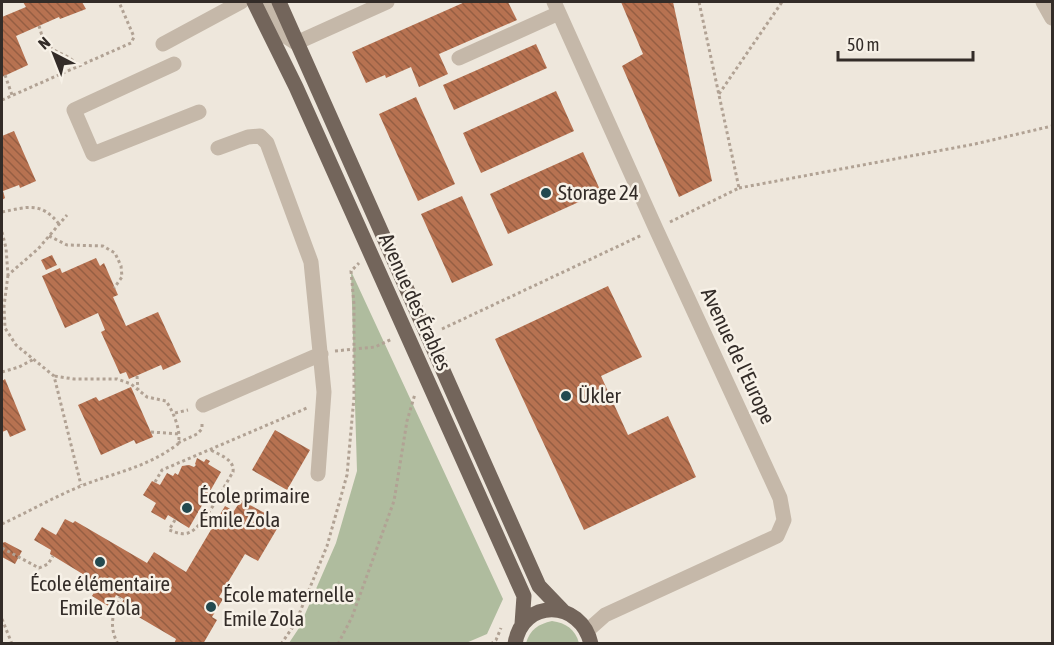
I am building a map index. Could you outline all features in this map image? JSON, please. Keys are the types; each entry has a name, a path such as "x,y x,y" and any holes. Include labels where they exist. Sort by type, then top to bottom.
{"main road":[{"name":"Avenue des Érables","path":"254,2 296,87 524,596 522,624"},
{"name":"Avenue des Érables","path":"279,2 539,586 563,611 581,622 589,637"},
{"path":"514,643 522,624 531,616 552,609 563,611"}],"street":[{"path":"164,44 241,2"},
{"path":"267,2 282,34 296,43 387,2"},
{"path":"1043,2 1053,18"},
{"path":"459,58 557,7"},
{"name":"Avenue de l'Europe","path":"557,7 780,498 784,520 777,536 605,615 589,637"},
{"path":"174,64 74,110 93,154 199,112"},
{"path":"218,148 248,137 260,136 267,143 311,262 321,354 323,408 318,474"},
{"path":"203,405 321,354"}],"path":[{"path":"2,100 133,41 134,37 119,2"},
{"path":"719,94 782,2"},
{"path":"39,26 45,43 57,52 73,59 78,66"},
{"path":"5,75 12,96"},
{"path":"739,188 975,144 1053,126"},
{"path":"2,212 32,206 52,216 59,225"},
{"path":"8,275 38,249 67,215"},
{"path":"2,231 8,275 3,328 16,345 54,376 74,380 117,379 131,384 147,397 166,401 175,413 174,422 180,434 178,444"},
{"path":"49,236 67,246 103,246 115,253 121,266 122,277 114,288"},
{"path":"321,354 375,347 396,338"},
{"path":"2,372 34,359"},
{"path":"338,644 352,617 394,501 407,421 422,369"},
{"path":"54,376 81,486"},
{"path":"137,376 138,390"},
{"path":"2,524 81,486 130,471 152,461 202,429 203,405"},
{"path":"155,482 162,470 209,449 311,406 323,408"},
{"path":"151,432 180,434"},
{"path":"175,520 170,530 177,533 189,533 199,526 233,472 234,466 231,462 209,449"},
{"path":"2,548 39,568 48,564 53,556"},
{"path":"118,644 111,619 120,597"},
{"path":"2,619 12,644"}],"green space":[{"path":"351,271 503,599 487,634 466,643 289,643 299,628 336,543 357,471"},
{"path":"552,621 562,623 569,628 579,643 526,643 535,628"}],"building":[{"path":"23,2 82,2 86,9 60,19 59,17 16,36 28,65 2,77 2,17 26,7"},
{"path":"465,2 508,2 517,20 439,54 448,74 419,87 411,67 386,78 385,75 366,83 352,52"},
{"path":"621,2 673,2 712,181 679,197 622,66 643,54"},
{"path":"536,44 547,68 454,110 443,85"},
{"path":"556,91 574,131 481,173 463,133"},
{"path":"416,97 455,184 418,201 379,114"},
{"path":"14,131 36,181 20,188 19,185 3,191 5,198 2,200 2,136"},
{"name":"Storage 24","path":"583,152 601,192 508,234 490,194"},
{"path":"462,196 493,265 452,283 421,214"},
{"path":"52,255 57,265 46,270 41,260"},
{"path":"96,258 100,266 104,263 118,295 113,297 126,326 158,312 181,362 163,370 161,365 129,379 126,372 120,374 101,332 105,330 98,313 65,328 42,276 60,268 62,273"},
{"name":"Ükler","path":"608,286 642,357 601,376 628,435 668,416 696,477 584,530 495,339"},
{"path":"5,379 26,430 10,437 7,430 2,432 2,381"},
{"path":"131,387 153,437 136,444 134,440 101,455 78,405 96,397 99,401"},
{"path":"275,430 310,450 287,490 252,470"},
{"path":"197,458 204,462 206,459 210,461 208,464 221,472 189,528 168,515 165,520 151,512 156,503 143,495 152,481 160,485 167,473 173,476 175,473 178,475 182,466 194,467"},
{"path":"241,500 281,522 258,561 245,554 219,597 223,599 212,617 217,620 203,644 174,644 176,639 120,606 124,599 116,595 110,607 92,596 99,584 50,554 51,550 34,540 42,527 56,535 65,519 73,523 75,521 147,563 154,552 186,572 225,506 234,511"},
{"path":"5,542 22,551 15,564 2,557 2,543"}],"place":[{"name":"Storage 24","path":"546,193"},
{"name":"Ükler","path":"566,396"},
{"name":"École primaire Émile Zola","path":"187,508"},
{"name":"École élémentaire Emile Zola","path":"100,562"},
{"name":"École maternelle Emile Zola","path":"211,607"}]}
